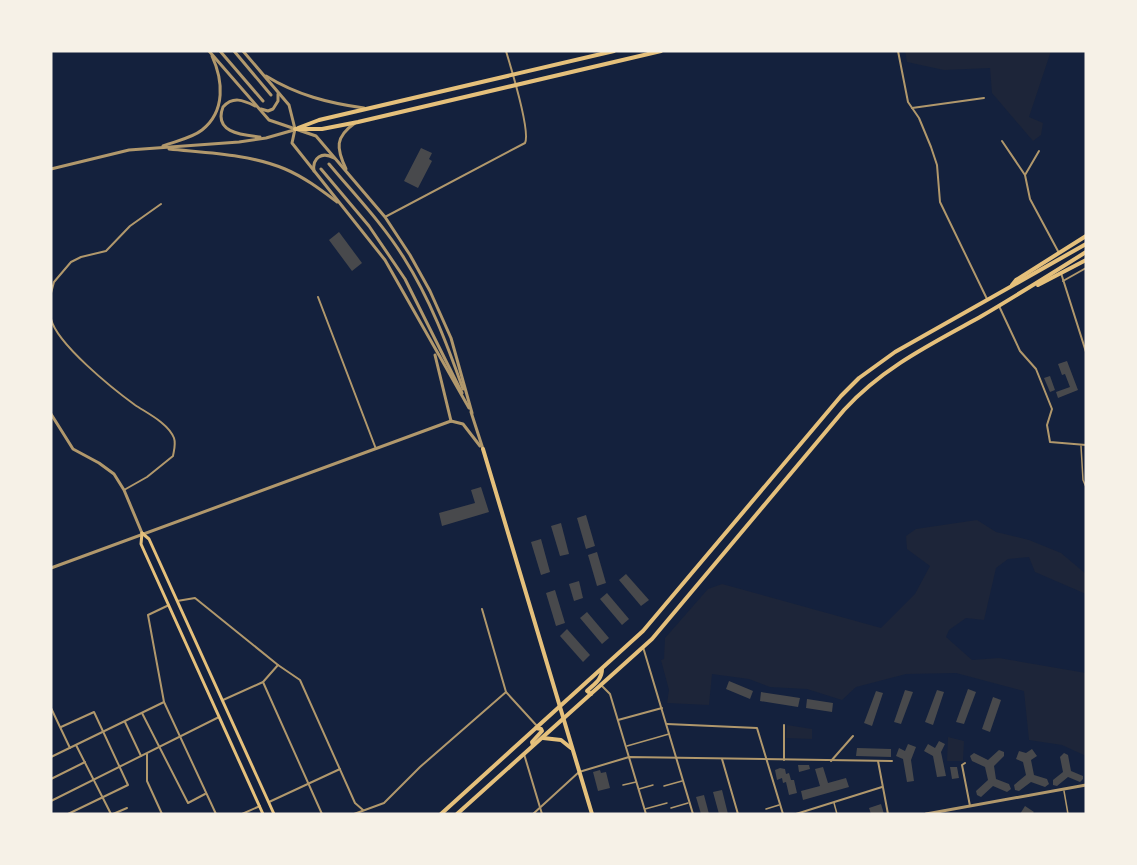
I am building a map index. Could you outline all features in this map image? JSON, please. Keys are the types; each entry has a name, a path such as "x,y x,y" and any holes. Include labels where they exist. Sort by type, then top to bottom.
{"main road":[{"path":"295,129 319,120 614,51"},
{"path":"295,129 322,129 357,122 661,51"},
{"path":"441,814 643,632 827,412 859,378 895,352 1011,285 1086,236"},
{"path":"1011,285 1018,284 1086,244"},
{"path":"457,814 643,647 856,397 909,357 1018,295 1086,252"},
{"path":"1018,295 1086,260"},
{"path":"483,449 592,814"},
{"path":"142,533 149,539 274,814"},
{"path":"142,533 141,544 263,814"},
{"path":"591,694 587,691 602,675 601,668"},
{"path":"533,746 532,742 542,731 536,727"},
{"path":"542,738 551,737 561,740 573,749"}],"street":[{"path":"220,51 263,101"},
{"path":"234,51 271,95"},
{"path":"243,51 289,105 295,129 292,143 315,175 344,207 385,260 434,350 472,413"},
{"path":"385,216 525,143 528,138 506,51"},
{"path":"898,51 908,102 919,118 937,165 939,202 987,299"},
{"path":"210,52 269,120 316,136 385,216 430,291 451,338 483,449"},
{"path":"159,147 201,130 214,114 221,91 221,80 210,52"},
{"path":"263,74 282,86 307,96 369,109"},
{"path":"266,138 232,132 225,127 220,118 223,107 231,100 242,100 263,110 273,109 278,101 276,90"},
{"path":"912,108 984,98"},
{"path":"348,173 338,154 338,147 345,132 357,122"},
{"path":"51,169 129,150 266,138 295,129"},
{"path":"1002,141 1025,175 1030,199 1059,253"},
{"path":"159,147 244,157 267,163 301,176 344,207"},
{"path":"1025,175 1039,151"},
{"path":"315,175 313,164 318,156 324,154 335,158"},
{"path":"329,164 379,223 403,256 420,285 446,340 472,413"},
{"path":"321,169 369,226 405,279 472,413"},
{"path":"51,293 54,282 71,262 106,251 135,220 160,204"},
{"path":"1063,281 1086,268"},
{"path":"1061,273 1086,352"},
{"path":"318,297 376,449"},
{"path":"999,306 1020,351 1036,369 1052,408 1047,425 1050,442 1086,445"},
{"path":"51,319 58,336 107,384 154,417 166,427 173,437 175,445 173,456 147,477 124,490"},
{"path":"434,350 451,421"},
{"path":"51,414 74,449 114,474 124,490 142,533"},
{"path":"51,568 451,421 463,424 483,449"},
{"path":"177,602 195,598 300,680 355,803 363,810"},
{"path":"169,605 148,615 164,702 216,814"},
{"path":"482,609 506,692 536,727"},
{"path":"643,647 693,814"},
{"path":"223,701 263,682 278,665"},
{"path":"263,682 322,814"},
{"path":"601,685 610,694 646,814"},
{"path":"354,814 384,803 420,767 506,692"},
{"path":"51,757 164,702"},
{"path":"51,708 70,748"},
{"path":"618,720 662,708"},
{"path":"61,727 94,711 128,785 68,814"},
{"path":"142,713 188,803 206,794"},
{"path":"51,801 219,717"},
{"path":"125,722 141,756"},
{"path":"667,724 757,728 783,814"},
{"path":"784,725 784,760"},
{"path":"831,761 853,736"},
{"path":"76,745 111,814 127,807"},
{"path":"147,753 147,781 162,814"},
{"path":"524,754 542,814"},
{"path":"533,814 579,772 629,757 892,761"},
{"path":"722,759 738,814"},
{"path":"878,761 888,814"},
{"path":"51,779 85,762"},
{"path":"965,763 962,765 970,806"},
{"path":"269,802 339,769"},
{"path":"926,814 1086,785"},
{"path":"796,814 882,787"},
{"path":"242,814 260,806"}],"lane":[{"path":"1080,445 1083,480 1086,488"},
{"path":"626,747 670,734"},
{"path":"664,786 683,781"},
{"path":"623,785 636,782"},
{"path":"639,789 653,785"},
{"path":"1063,790 1068,814"},
{"path":"671,808 689,802"},
{"path":"833,802 837,814"},
{"path":"644,809 667,803"},
{"path":"766,809 780,805"},
{"path":"813,809 815,814"}],"shaded area":[{"path":"905,51 1051,51 1029,117 1043,123 1041,135 1033,141 992,93 990,68 944,70 907,62"},
{"path":"977,520 996,532 1029,540 1061,553 1086,574 1086,594 1035,572 1029,557 1008,559 996,568 984,620 966,618 949,630 946,637 972,660 999,658 1086,673 1086,756 1062,745 1029,740 1024,691 956,673 906,674 856,687 842,700 807,689 770,687 749,679 712,674 709,705 667,703 669,690 661,660 664,659 665,638 708,589 722,584 881,628 915,594 930,566 907,549 906,536 916,529"},
{"path":"787,725 812,729 812,739 786,738"},
{"path":"948,737 964,741 963,761 947,761"}],"building":[{"path":"421,148 432,153 429,159 432,161 418,188 404,181"},
{"path":"339,232 362,263 352,271 329,240"},
{"path":"1067,361 1078,390 1058,398 1056,392 1070,387 1058,364"},
{"path":"1050,376 1055,390 1050,392 1044,378"},
{"path":"481,487 489,512 442,526 439,513 475,503 471,490"},
{"path":"586,515 595,546 586,549 577,518"},
{"path":"561,523 569,554 560,556 551,526"},
{"path":"541,539 550,572 541,575 531,542"},
{"path":"597,552 606,583 597,586 588,555"},
{"path":"626,574 649,600 641,606 619,580"},
{"path":"579,581 583,598 574,601 569,584"},
{"path":"555,590 565,623 556,626 546,593"},
{"path":"607,593 629,619 622,625 600,599"},
{"path":"587,612 609,638 602,644 580,618"},
{"path":"567,629 590,655 583,662 560,636"},
{"path":"729,681 753,691 750,699 726,689"},
{"path":"968,689 976,692 964,724 956,722"},
{"path":"905,690 913,692 901,724 894,722"},
{"path":"937,690 944,692 933,725 925,722"},
{"path":"876,691 883,693 872,726 864,723"},
{"path":"761,692 800,698 798,707 760,701"},
{"path":"993,697 1001,700 990,732 982,729"},
{"path":"807,699 833,703 832,712 806,708"},
{"path":"939,741 945,744 941,752 946,776 937,777 933,756 924,751 928,744 935,748"},
{"path":"908,744 916,747 911,760 914,781 907,782 903,759 896,756 899,748 905,751"},
{"path":"857,748 891,749 891,757 856,756"},
{"path":"1032,749 1037,756 1031,760 1034,775 1047,779 1049,784 1045,787 1031,782 1019,791 1015,790 1014,785 1026,775 1023,762 1016,759 1019,751 1026,753"},
{"path":"999,750 1004,752 1004,756 994,766 996,779 1009,784 1011,789 1007,792 993,786 981,797 976,791 988,780 985,767 972,761 970,756 974,753 988,760"},
{"path":"1064,753 1068,755 1071,771 1083,776 1083,779 1080,782 1068,777 1057,786 1053,785 1053,780 1063,772 1060,757"},
{"path":"798,765 809,765 810,769 799,772"},
{"path":"823,767 828,783 846,778 849,787 803,800 801,791 820,786 815,769"},
{"path":"950,767 957,767 959,778 952,779"},
{"path":"785,769 786,774 789,773 791,780 794,780 797,793 789,795 786,782 783,783 782,778 777,780 775,770"},
{"path":"600,770 601,773 606,772 610,788 598,791 593,772"},
{"path":"722,790 728,814 719,814 713,792"},
{"path":"704,795 709,814 701,814 696,797"},
{"path":"881,804 884,814 871,814 869,808"},
{"path":"1025,806 1034,812 1020,814"}]}
